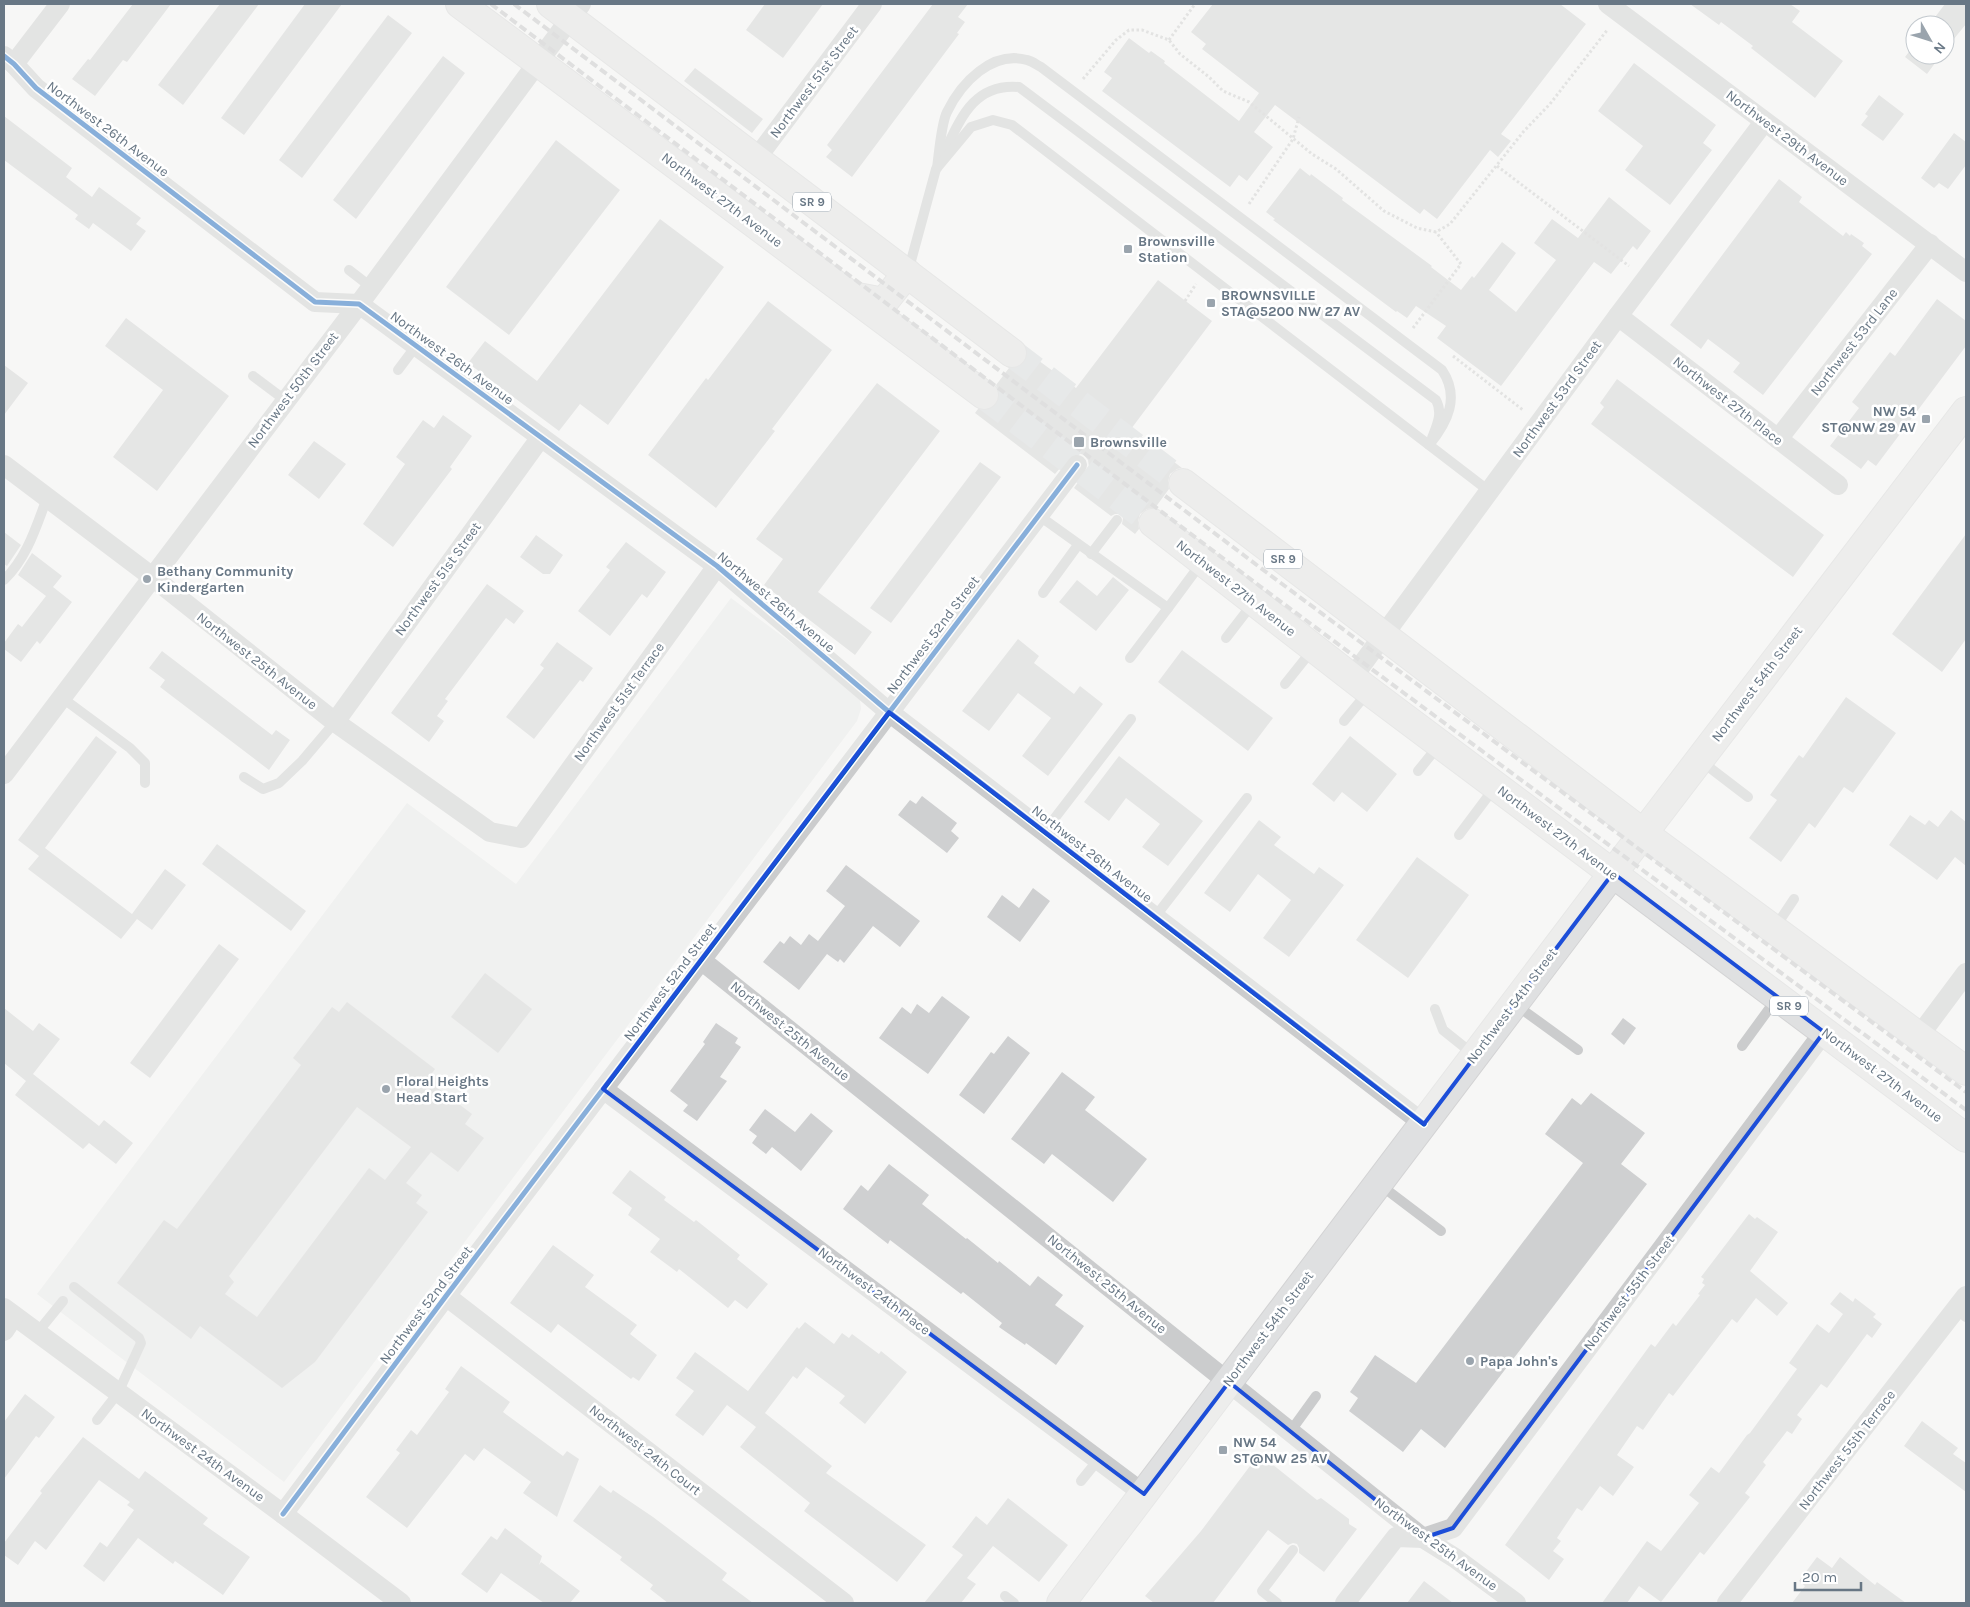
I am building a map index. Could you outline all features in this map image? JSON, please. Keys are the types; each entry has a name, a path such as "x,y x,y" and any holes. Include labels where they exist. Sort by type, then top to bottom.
{"main road":[{"name":"Northwest 27th Avenue","path":"460,4 984,395"},
{"name":"SR 9","path":"567,9 756,159 1012,353"},
{"path":"850,296 884,302 907,273"},
{"name":"Northwest 54th Street","path":"1061,1603 1612,873 1966,411"},
{"name":"SR 9","path":"1183,483 1643,833 1966,1071"},
{"name":"Northwest 27th Avenue","path":"1153,523 1360,684 1966,1138"}],"street":[{"path":"9,60 60,4"},
{"name":"Northwest 51st Street","path":"756,159 872,4"},
{"name":"Northwest 29th Avenue","path":"1614,8 1966,272"},
{"name":"Northwest 50th Street","path":"4,774 151,576 372,287 538,62 567,9"},
{"name":"Northwest 26th Avenue","path":"9,60 36,88 315,302 359,304 717,566 889,712 1424,1124"},
{"name":"Northwest 53rd Street","path":"1360,684 1383,636 1645,279 1764,122"},
{"name":"Northwest 53rd Lane","path":"1778,439 1930,244"},
{"name":"Northwest 27th Place","path":"1618,316 1838,486"},
{"name":"Northwest 51st Street","path":"335,722 541,437"},
{"name":"Northwest 25th Avenue","path":"4,465 151,576 335,722 490,832 521,838"},
{"name":"Northwest 52nd Street","path":"283,1514 446,1296 1077,465"},
{"name":"Northwest 51st Terrace","path":"521,838 717,566"},
{"name":"Northwest 25th Avenue","path":"701,960 1423,1538 1455,1558 1516,1603"},
{"path":"1919,1036 1966,973"},
{"name":"Northwest 55th Street","path":"1423,1538 1453,1528 1824,1032"},
{"name":"Northwest 24th Place","path":"604,1089 1144,1494"},
{"name":"Northwest 24th Court","path":"446,1296 844,1603"},
{"name":"Northwest 55th Terrace","path":"1727,1603 1963,1307"},
{"name":"Northwest 24th Avenue","path":"7,1318 37,1333 283,1514 390,1600"},
{"path":"1346,1603 1396,1537 1423,1538"}],"lane":[{"path":"907,273 936,169 946,113 961,90 978,72 997,60 1028,60 1041,67 1442,370 1450,381 1452,392 1449,412 1443,429 1429,445"},
{"path":"936,169 961,117 972,104 992,90 1005,86 1019,87 1436,400 1440,407 1439,417 1429,445"},
{"path":"936,169 971,127 993,120 1012,125 1489,491"},
{"path":"348,270 372,287"},
{"path":"398,370 416,346"},
{"path":"253,376 285,400"},
{"path":"4,580 16,568 33,536 48,498"},
{"path":"1038,516 1168,608"},
{"path":"1091,554 1117,520"},
{"path":"1042,593 1078,545"},
{"path":"1130,658 1202,562"},
{"path":"1226,638 1253,602"},
{"path":"1285,684 1313,648"},
{"path":"1344,721 1360,684"},
{"path":"61,697 135,753 145,763 145,783"},
{"path":"1044,832 1131,719"},
{"path":"244,776 262,789 279,783 302,761 335,722"},
{"path":"1418,771 1440,744"},
{"path":"1699,760 1748,797"},
{"path":"1459,835 1496,786"},
{"path":"1154,917 1247,798"},
{"path":"1774,929 1794,899"},
{"path":"1742,1046 1777,997"},
{"path":"1514,1003 1578,1050"},
{"path":"1435,1009 1442,1030 1475,1056"},
{"path":"1379,1184 1441,1231"},
{"path":"74,1287 139,1338 141,1343 118,1393 97,1420"},
{"path":"37,1333 62,1301"},
{"path":"1290,1432 1316,1396"},
{"path":"1081,1481 1098,1460"},
{"path":"1277,1603 1262,1592 1293,1550"},
{"path":"1005,1596 1014,1603"}],"path":[{"path":"1169,40 1195,4"},
{"path":"1436,232 1450,224 1524,131 1550,104 1614,8"},
{"path":"1074,92 1116,40 1129,30 1142,30 1169,40 1180,54 1197,66 1223,91 1249,102 1312,154 1343,174 1384,211 1417,228 1436,232 1461,264 1403,340"},
{"path":"1497,166 1645,279"},
{"path":"1446,351 1540,422"}],"highlighted area":[{"path":"889,712 1424,1124 1613,873 1824,1032 1453,1528 1423,1538 1229,1382 1144,1494 603,1089"}],"shaded area":[{"name":"Floral Heights Head Start","path":"731,598 853,689 860,700 861,709 857,721 284,1482 37,1294 407,803 516,884"}],"building":[{"path":"133,4 171,4 127,62 123,60 95,96 72,79 88,59 90,60"},
{"path":"220,4 259,4 183,105 158,85"},
{"path":"305,4 342,4 244,135 221,118"},
{"path":"765,4 823,4 783,58 746,30"},
{"path":"933,4 968,4 958,17 965,22 957,33 959,34 852,177 826,157 832,150 827,145"},
{"path":"1213,4 1560,4 1586,24 1501,134 1511,141 1498,157 1490,150 1437,219 1424,209 1420,214 1275,105 1254,132 1273,147 1247,181 1239,175 1230,187 1102,91 1112,78 1104,72 1129,38 1149,53 1151,51 1165,61 1164,63 1239,121 1259,93 1202,49 1206,44 1191,32"},
{"path":"1690,4 1790,4 1800,11 1792,22 1843,61 1815,98 1751,48 1753,46 1721,22 1719,25"},
{"path":"1945,4 1966,4 1966,24 1955,38 1955,15 1937,15"},
{"path":"388,15 412,33 302,178 279,160"},
{"path":"443,56 465,73 356,219 333,200"},
{"path":"1634,63 1716,125 1703,143 1712,150 1670,205 1625,170 1643,146 1598,111"},
{"path":"1915,65 1934,65 1927,74"},
{"path":"695,68 763,119 752,133 684,81"},
{"path":"1879,95 1904,114 1883,141 1861,125 1868,116 1865,114"},
{"path":"4,116 72,168 66,177 92,197 99,187 141,218 136,224 146,231 131,251 93,223 89,229 75,219 78,215 4,160"},
{"path":"1954,133 1966,142 1966,165 1948,189 1939,183 1934,188 1921,178"},
{"path":"556,140 620,190 509,335 446,287"},
{"path":"1300,168 1343,198 1342,200 1432,266 1461,290 1472,276 1474,278 1502,242 1516,253 1489,290 1516,312 1556,260 1534,243 1552,219 1578,238 1609,197 1651,231 1637,250 1633,246 1611,274 1594,262 1501,386 1437,338 1446,326 1416,306 1407,318 1396,312 1273,220 1275,219 1266,212"},
{"path":"1779,179 1802,197 1799,202 1843,236 1846,232 1864,243 1862,246 1872,254 1763,395 1733,372 1740,363 1708,339 1701,349 1670,325"},
{"path":"660,219 724,267 608,425 580,404 559,431 468,363 485,341 537,381"},
{"path":"1158,280 1212,321 1131,429 1182,468 1170,474 1169,489 1155,508 1147,509 1140,514 1138,521 1139,529 1135,534 1122,524 1123,518 1121,514 1111,516 1074,488 1089,467 1088,460 1084,455 1072,454 1055,474 975,413 978,409 990,409 996,405 1000,396 996,385 1009,368 1018,368 1024,363 1027,352 1076,388"},
{"path":"1937,299 1966,321 1966,346 1876,466 1868,460 1861,469 1830,446 1859,408 1852,402 1890,352 1895,356"},
{"path":"768,301 832,350 772,429 775,431 716,508 648,455 706,378 708,380"},
{"path":"126,318 229,396 157,491 113,457 163,390 105,346"},
{"path":"4,365 28,383 4,415"},
{"path":"1617,379 1824,535 1793,577 1591,424 1604,407 1600,403"},
{"path":"877,383 940,431 818,592 872,632 855,655 764,585 783,559 756,539"},
{"path":"443,415 472,436 450,467 452,469 393,547 363,524 405,464 396,457 423,420 434,428"},
{"path":"314,441 346,464 319,499 288,475"},
{"path":"980,462 1001,477 891,623 870,608"},
{"path":"4,532 21,545 7,566 4,564"},
{"path":"1966,534 1966,639 1942,672 1892,634"},
{"path":"536,535 563,555 550,574 543,574 520,557"},
{"path":"626,542 666,572 647,598 642,594 610,636 578,611 610,570 606,567"},
{"path":"32,553 62,576 53,587 72,602 40,644 37,641 21,662 4,649 4,643 18,624 22,627 46,596 18,575"},
{"path":"1113,577 1129,590 1096,631 1059,602 1077,580 1097,596"},
{"path":"487,584 524,611 514,624 506,618 445,699 448,701 437,716 444,721 429,742 391,713"},
{"path":"1018,639 1039,656 1034,663 1074,694 1080,686 1103,704 1048,776 1022,756 1051,718 1018,693 989,731 962,711"},
{"path":"557,642 593,668 583,682 580,680 534,739 506,717 544,668 540,665"},
{"path":"1182,650 1273,718 1248,751 1158,682"},
{"path":"162,651 272,735 276,730 290,740 269,770 160,687 165,680 149,668"},
{"path":"1846,697 1896,733 1853,793 1844,787 1815,828 1809,823 1781,862 1749,838 1777,800 1770,795 1799,755 1803,758"},
{"path":"96,736 117,752 45,848 132,914 165,869 186,885 152,930 137,919 121,939 28,869 39,856 18,840"},
{"path":"1350,736 1397,774 1367,812 1342,792 1334,802 1312,784"},
{"path":"1119,756 1203,821 1168,866 1142,847 1160,824 1126,798 1109,821 1084,802"},
{"path":"922,796 957,823 951,831 959,838 947,853 898,815 910,800 916,804"},
{"path":"1951,810 1966,822 1966,866 1955,857 1937,880 1889,845 1910,815 1925,825 1929,820 1938,827"},
{"path":"1259,820 1281,837 1274,845 1314,874 1319,867 1344,885 1289,957 1263,938 1291,900 1258,874 1230,912 1204,893"},
{"path":"217,844 306,911 291,931 202,864"},
{"path":"1417,857 1469,895 1408,978 1356,940"},
{"path":"846,865 920,921 900,947 873,926 844,963 840,959 838,962 827,954 799,990 763,962 780,941 784,944 790,936 801,945 809,934 818,941 845,906 826,891"},
{"path":"1033,888 1050,901 1020,942 987,917 1002,895 1019,908"},
{"path":"219,944 239,959 150,1078 130,1063"},
{"path":"485,973 532,1009 498,1053 451,1017"},
{"path":"942,996 970,1017 928,1074 879,1038 902,1007 911,1014 917,1004 929,1013"},
{"path":"347,1002 435,1069 427,1080 472,1114 465,1124 484,1138 458,1172 431,1152 406,1183 422,1195 416,1203 428,1212 315,1362 282,1388 200,1326 191,1339 117,1283 164,1220 177,1229 301,1065 293,1058 332,1007 339,1012","holes":["357,1107 411,1147 385,1180 369,1168 257,1317 225,1294 234,1282 229,1276"]},
{"path":"4,1008 33,1031 39,1023 60,1039 33,1074 99,1126 104,1120 133,1143 116,1164 89,1143 83,1149 15,1095 26,1081 4,1063"},
{"path":"1623,1018 1636,1028 1624,1045 1611,1034"},
{"path":"716,1023 738,1038 735,1043 741,1047 720,1077 727,1081 697,1121 683,1111 688,1105 670,1091 705,1044 703,1042"},
{"path":"1008,1036 1030,1053 984,1114 959,1095 991,1052 994,1054"},
{"path":"1062,1072 1095,1097 1085,1110 1147,1159 1113,1202 1052,1154 1044,1164 1011,1139"},
{"path":"1591,1093 1645,1133 1621,1164 1647,1184 1445,1448 1421,1429 1403,1452 1349,1411 1358,1398 1350,1392 1375,1355 1416,1383 1583,1163 1545,1134 1572,1098 1581,1105"},
{"path":"765,1109 795,1132 811,1113 833,1131 801,1171 772,1147 766,1154 752,1143 757,1136 749,1130"},
{"path":"889,1164 929,1195 922,1204 966,1239 998,1263 999,1261 1030,1286 1038,1276 1063,1295 1055,1305 1084,1326 1056,1365 1026,1343 1025,1345 999,1327 1002,1323 963,1292 961,1294 890,1240 888,1244 843,1209 861,1185 868,1191"},
{"path":"630,1170 666,1197 664,1200 694,1222 696,1220 740,1255 737,1259 768,1284 747,1309 735,1300 728,1308 679,1269 677,1272 650,1252 660,1239 628,1215 632,1208 612,1193"},
{"path":"1749,1214 1755,1219 1757,1217 1778,1232 1750,1271 1788,1303 1777,1316 1756,1298 1737,1323 1732,1319 1673,1396 1669,1393 1643,1430 1637,1426 1617,1455 1634,1467 1613,1496 1600,1486 1582,1511 1577,1508 1557,1538 1561,1541 1553,1551 1564,1559 1549,1580 1505,1545 1651,1344 1655,1347 1673,1323 1676,1326 1700,1295 1698,1294 1705,1285 1702,1283 1704,1279 1701,1277"},
{"path":"553,1245 594,1275 585,1287 637,1325 630,1334 657,1355 639,1381 633,1377 631,1379 558,1324 551,1333 510,1303"},
{"path":"1840,1292 1853,1302 1855,1298 1876,1314 1873,1317 1882,1324 1872,1338 1867,1334 1827,1388 1821,1384 1797,1415 1802,1419 1792,1434 1787,1431 1763,1462 1766,1465 1745,1493 1750,1497 1704,1555 1700,1552 1661,1602 1639,1586 1627,1603 1602,1603 1647,1541 1661,1551 1699,1503 1689,1495 1711,1467 1719,1473 1750,1433 1797,1369 1789,1363 1817,1324 1829,1333 1843,1314 1830,1304"},
{"path":"805,1322 834,1344 842,1333 849,1338 852,1334 879,1354 881,1351 907,1372 865,1424 839,1403 845,1396 806,1367 797,1379 793,1376 765,1413 832,1466 826,1473 926,1545 897,1582 804,1511 810,1503 740,1447 756,1427 727,1405 703,1436 675,1415 694,1391 676,1378 695,1352 748,1391 797,1327 799,1329"},
{"path":"461,1366 510,1402 503,1412 563,1456 567,1451 579,1459 557,1517 523,1493 531,1482 484,1448 474,1461 465,1454 407,1528 366,1497 400,1453 396,1450 411,1430 417,1435 449,1392 445,1389"},
{"path":"25,1394 55,1417 39,1438 36,1436 4,1479 4,1422"},
{"path":"1922,1421 1958,1448 1953,1454 1966,1463 1966,1492 1904,1446"},
{"path":"83,1437 139,1479 145,1471 152,1476 208,1518 203,1524 250,1557 223,1595 175,1561 173,1564 138,1538 104,1582 83,1566 100,1542 107,1547 134,1510 127,1505 130,1502 99,1480 46,1550 35,1541 18,1565 4,1555 4,1543 42,1493 40,1491"},
{"path":"1261,1462 1272,1464 1317,1500 1321,1498 1349,1519 1349,1524 1357,1529 1324,1572 1299,1553 1297,1544 1288,1545 1268,1530 1213,1603 1154,1603 1145,1596 1201,1531 1250,1466"},
{"path":"600,1485 611,1493 613,1490 653,1517 727,1573 722,1580 753,1603 668,1603 650,1589 653,1585 620,1560 622,1557 573,1521"},
{"path":"1008,1498 1068,1545 1039,1582 993,1546 967,1578 976,1584 961,1603 924,1603 963,1555 952,1547 976,1516 987,1525"},
{"path":"505,1528 542,1556 539,1565 541,1562 580,1591 570,1603 544,1603 501,1573 487,1593 461,1574 491,1536 497,1540"},
{"path":"1817,1557 1832,1568 1840,1557 1875,1585 1877,1582 1906,1603 1792,1603 1805,1586 1799,1581"},
{"path":"1424,1581 1453,1603 1407,1603"}],"tunnel":[{"path":"1012,353 1183,483"},
{"path":"984,395 1153,523"}],"railway":[{"path":"491,4 1257,584 1966,1110"},
{"path":"514,4 1266,572 1966,1092"}],"cycle path":[{"path":"4,56 36,88 315,302 359,304 717,566 889,712 1424,1124"},
{"path":"283,1514 446,1296 1077,465"}],"place":[{"name":"Brownsville Station","path":"1128,249"},
{"name":"BROWNSVILLE STA@5200 NW 27 AV","path":"1211,303"},
{"name":"NW 54 ST@NW 29 AV","path":"1926,419"},
{"name":"Brownsville","path":"1079,442"},
{"name":"Bethany Community Kindergarten","path":"147,579"},
{"name":"Floral Heights Head Start","path":"386,1089"},
{"name":"Papa John's","path":"1470,1361"},
{"name":"NW 54 ST@NW 25 AV","path":"1223,1450"}]}
